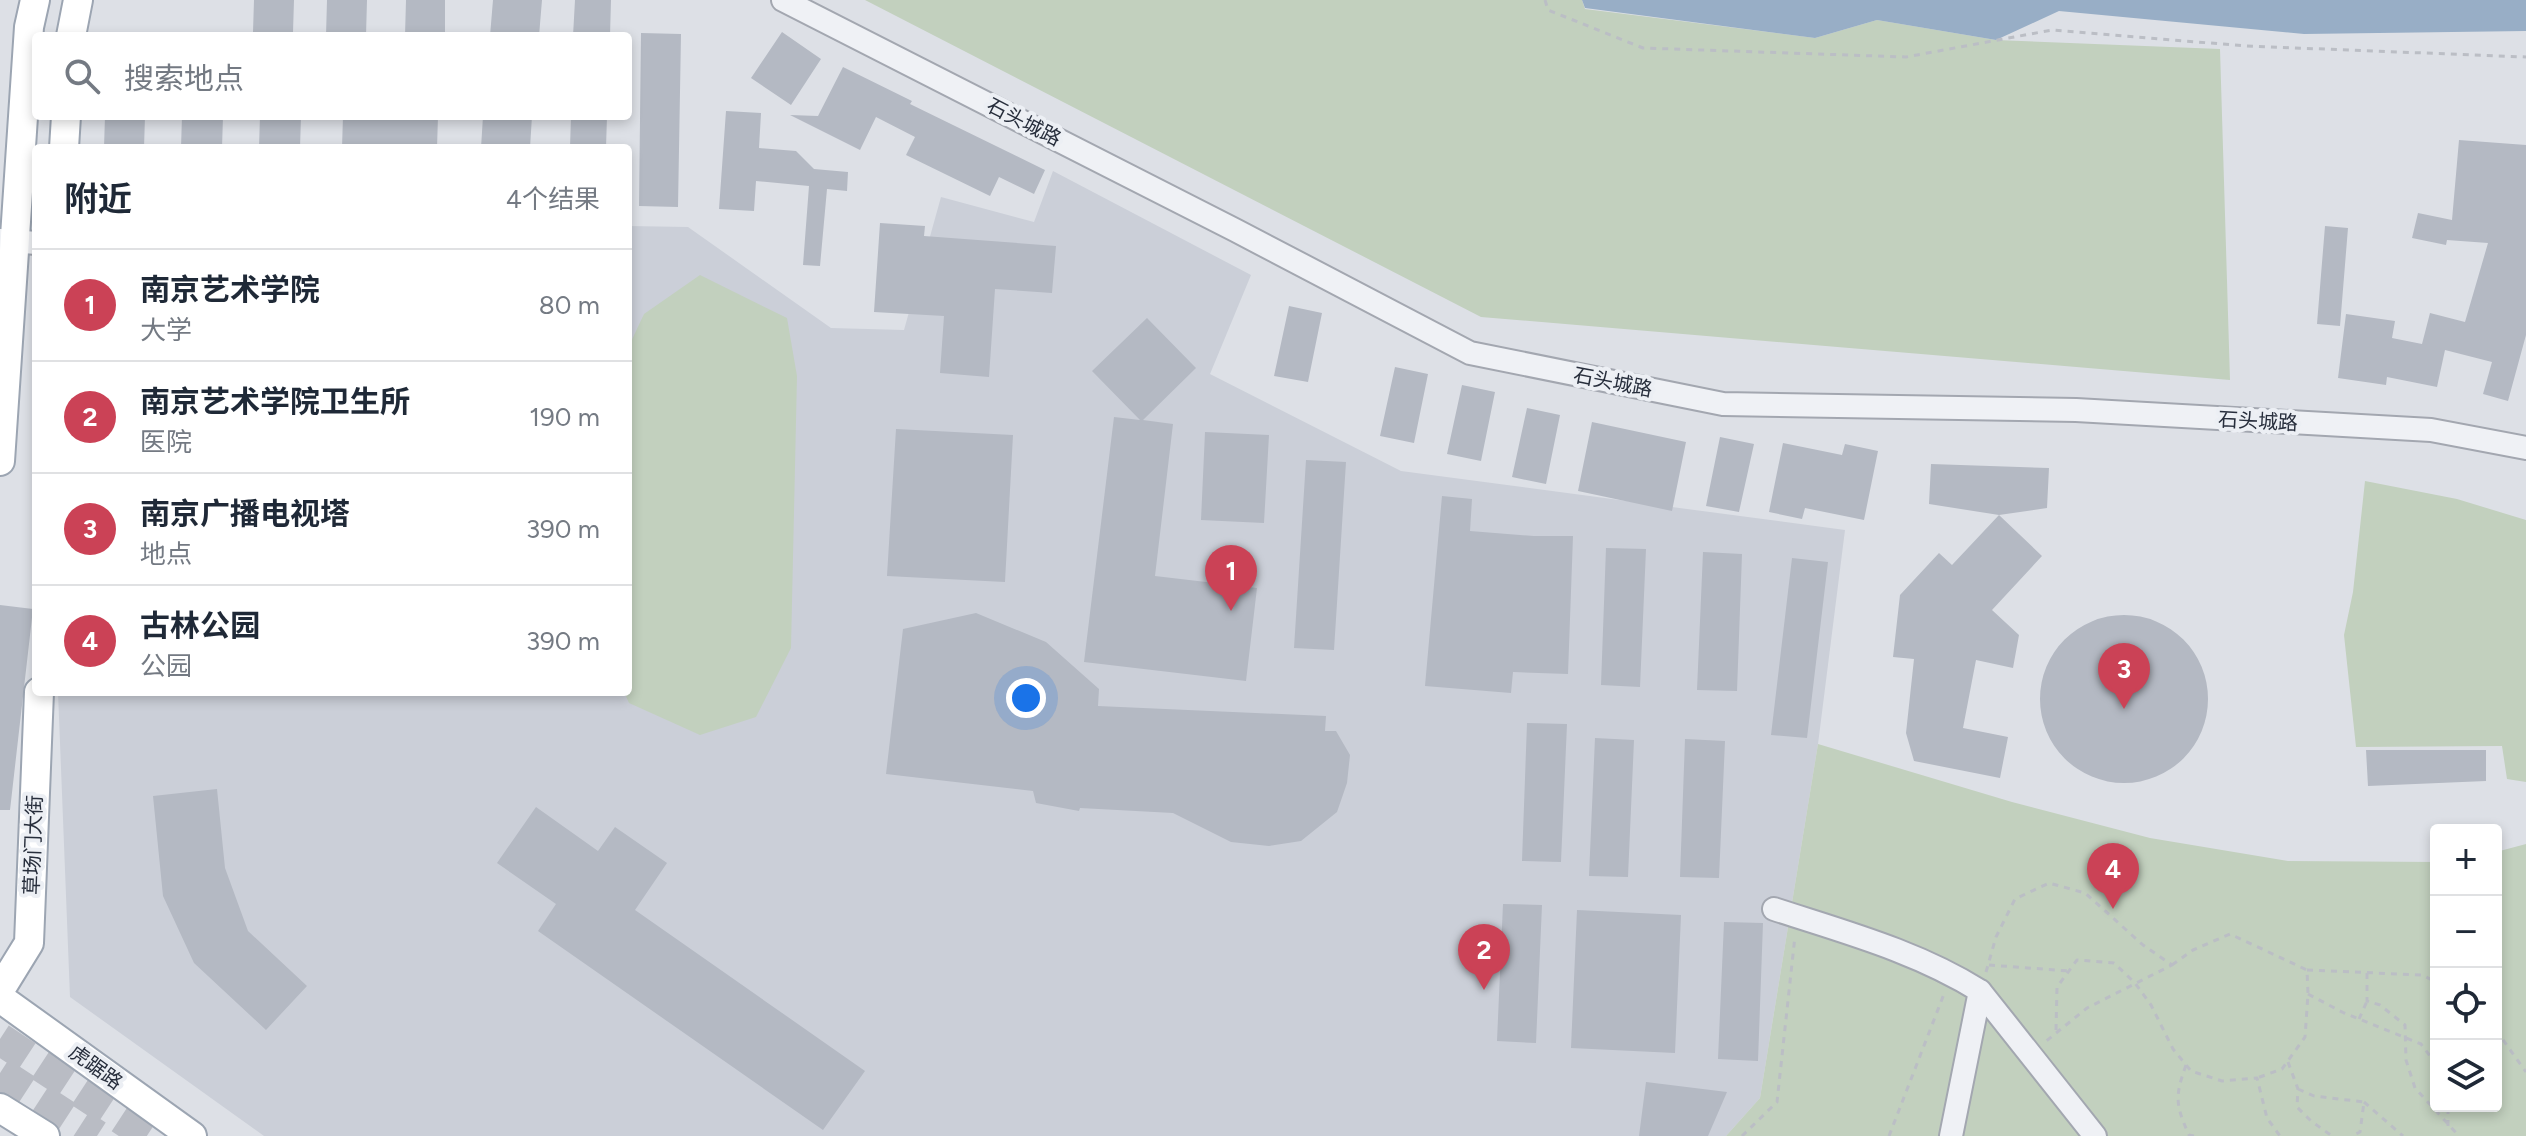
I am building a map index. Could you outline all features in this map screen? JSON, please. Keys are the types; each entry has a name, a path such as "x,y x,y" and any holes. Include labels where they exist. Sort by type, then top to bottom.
{"main road":[{"path":"0,461 29,27 35,0"},
{"path":"72,32 78,0"},
{"path":"64,144 66,120"},
{"name":"草场门大街","path":"0,990 29,943 39,696"},
{"name":"虎踞路","path":"0,998 192,1136"},
{"path":"0,1108 45,1136"}],"street":[{"name":"石头城路","path":"783,0 1221,222 1470,353 1723,404 2076,410 2431,430 2526,448"},
{"path":"1774,909 1905,952 1952,973 1980,991 2095,1136"},
{"path":"1951,1136 1980,991"}],"path":[{"path":"1545,0 1548,10 1643,48 1906,57 2052,30 2246,46 2526,57"},
{"path":"1980,991 1996,937 2015,899 2049,883 2085,893 2143,945 2172,965"},
{"path":"1742,1136 1777,1102 1797,917"},
{"path":"2032,1056 2056,1030 2087,1008 2172,965 2193,950 2230,934 2307,970 2422,975 2430,979"},
{"path":"2056,1030 2057,987 2077,960 2114,963 2135,983 2151,1005 2173,1049 2191,1071 2222,1081 2257,1078 2282,1069 2305,1037 2307,970"},
{"path":"1988,965 2069,971"},
{"path":"1889,1136 1952,973"},
{"path":"2359,1019 2367,1001 2367,973"},
{"path":"2308,994 2421,1044 2430,1056"},
{"path":"2367,1001 2380,1005 2405,1025 2406,1060 2415,1088 2459,1136"},
{"path":"2502,1038 2526,1072"},
{"path":"2288,1061 2298,1089 2297,1107 2332,1136"},
{"path":"2186,1065 2177,1092 2180,1116 2188,1135 2194,1136"},
{"path":"2257,1078 2267,1118 2280,1136"},
{"path":"2298,1089 2314,1096 2364,1102 2403,1136"},
{"path":"2360,1132 2364,1102"},
{"path":"2448,1112 2448,1126"},
{"path":"2351,1136 2360,1132"},
{"path":"2360,1132 2364,1136"}],"shaded area":[{"path":"1053,171 1251,275 1210,374 1401,471 1845,530 1818,744 1760,1098 1726,1136 264,1136 70,997 58,696 632,696 632,226 688,227 831,328 904,330 941,197 1034,222"}],"green space":[{"path":"865,0 1582,0 1585,9 1815,38 1877,20 1996,40 2220,49 2230,380 1481,317"},
{"path":"700,275 787,318 797,376 791,648 756,717 700,735 629,703 626,696 632,696 632,340 644,314"},
{"path":"2365,481 2457,499 2526,520 2526,782 2507,779 2502,746 2356,747 2344,635 2353,592"},
{"path":"1818,744 2012,802 2150,838 2288,861 2430,862 2430,1112 2502,1112 2502,850 2526,844 2526,1136 1726,1136 1760,1098"}],"water":[{"path":"1582,0 2526,0 2526,31 2304,34 2059,11 1996,40 1877,20 1815,38 1585,8"}],"building":[{"path":"254,0 294,0 293,32 253,32"},
{"path":"327,0 367,0 366,32 326,32"},
{"path":"406,0 445,0 445,32 405,32"},
{"path":"493,0 542,0 539,32 490,32"},
{"path":"575,0 611,0 610,32 573,32"},
{"path":"782,32 821,59 791,105 751,78"},
{"path":"641,33 681,34 678,207 639,206"},
{"path":"843,67 912,101 910,104 1045,170 1034,194 999,177 990,196 906,155 915,137 876,117 860,150 790,115 818,116"},
{"path":"726,111 761,113 759,148 796,151 814,169 848,172 847,191 827,189 820,266 803,265 809,186 756,181 754,211 719,209"},
{"path":"105,120 145,120 144,144 104,144"},
{"path":"182,120 223,120 222,144 181,144"},
{"path":"260,120 301,120 300,144 259,144"},
{"path":"343,120 438,120 437,144 342,144"},
{"path":"483,120 532,120 530,144 481,144"},
{"path":"571,120 607,120 606,144 570,144"},
{"path":"2459,140 2526,145 2526,335 2508,401 2483,394 2492,362 2445,350 2437,387 2387,377 2386,385 2338,378 2346,314 2395,321 2392,338 2422,344 2430,313 2465,322 2488,243 2447,240 2446,245 2412,238 2418,213 2452,220"},
{"path":"880,223 925,226 924,236 1056,246 1052,293 995,289 989,377 940,373 944,316 874,312"},
{"path":"2325,226 2348,228 2340,326 2317,324"},
{"path":"1289,306 1322,313 1308,382 1274,376"},
{"path":"1147,318 1196,368 1143,420 1173,424 1155,576 1257,588 1246,681 1084,662 1114,417 1140,420 1092,371"},
{"path":"1395,367 1428,374 1414,443 1380,436"},
{"path":"1462,385 1495,392 1481,461 1447,454"},
{"path":"1527,408 1560,415 1546,484 1512,477"},
{"path":"1592,422 1686,442 1672,511 1578,491"},
{"path":"896,429 1013,435 1005,582 887,576"},
{"path":"1205,432 1269,435 1264,523 1201,520"},
{"path":"1720,437 1754,444 1739,512 1706,506"},
{"path":"1783,443 1842,455 1845,444 1878,451 1864,520 1805,508 1802,519 1769,512"},
{"path":"1306,460 1346,462 1334,650 1294,648"},
{"path":"1931,464 2049,468 2047,508 1999,515 1929,504"},
{"path":"1442,496 1472,499 1470,531 1573,536 1568,674 1513,672 1511,693 1425,686"},
{"path":"1999,515 2042,556 1992,610 2019,635 2013,668 1976,660 1963,728 2008,737 2000,778 1914,761 1906,733 1914,659 1893,657 1900,595 1939,553 1952,565"},
{"path":"1606,548 1646,549 1640,687 1601,685"},
{"path":"1703,552 1742,554 1737,691 1697,690"},
{"path":"1792,558 1828,562 1807,738 1771,735"},
{"path":"0,605 32,609 32,618 10,810 0,810"},
{"path":"976,613 1046,642 1099,689 1098,706 1326,716 1325,731 1336,731 1350,755 1347,783 1337,812 1301,841 1269,846 1231,842 1173,813 1080,808 1079,811 1036,803 1033,791 886,774 903,629"},
{"path":"2124,615 2156,622 2183,640 2201,667 2208,699 2201,731 2183,758 2156,776 2124,783 2092,776 2065,758 2047,731 2040,699 2047,667 2065,640 2092,622"},
{"path":"1527,723 1567,724 1561,862 1522,861"},
{"path":"1595,738 1634,740 1628,877 1589,876"},
{"path":"1685,739 1725,741 1719,878 1680,877"},
{"path":"2366,750 2486,750 2486,781 2368,786"},
{"path":"217,789 225,868 248,931 307,986 266,1030 194,963 163,896 153,796"},
{"path":"536,807 598,851 615,827 667,863 635,910 865,1071 823,1130 538,931 556,904 497,863"},
{"path":"1503,904 1542,905 1536,1043 1497,1041"},
{"path":"1577,910 1681,915 1675,1053 1571,1048"},
{"path":"1724,922 1763,923 1758,1061 1718,1059"},
{"path":"1646,1082 1727,1092 1708,1136 1639,1136"}],"tunnel":[{"path":"0,1039 148,1136"},
{"path":"0,1073 97,1136"}],"place":[{"name":"南京艺术学院","path":"1231,611"},
{"name":"南京广播电视塔","path":"2124,709"},
{"name":"古林公园","path":"2113,909"},
{"name":"南京艺术学院卫生所","path":"1484,990"}]}
